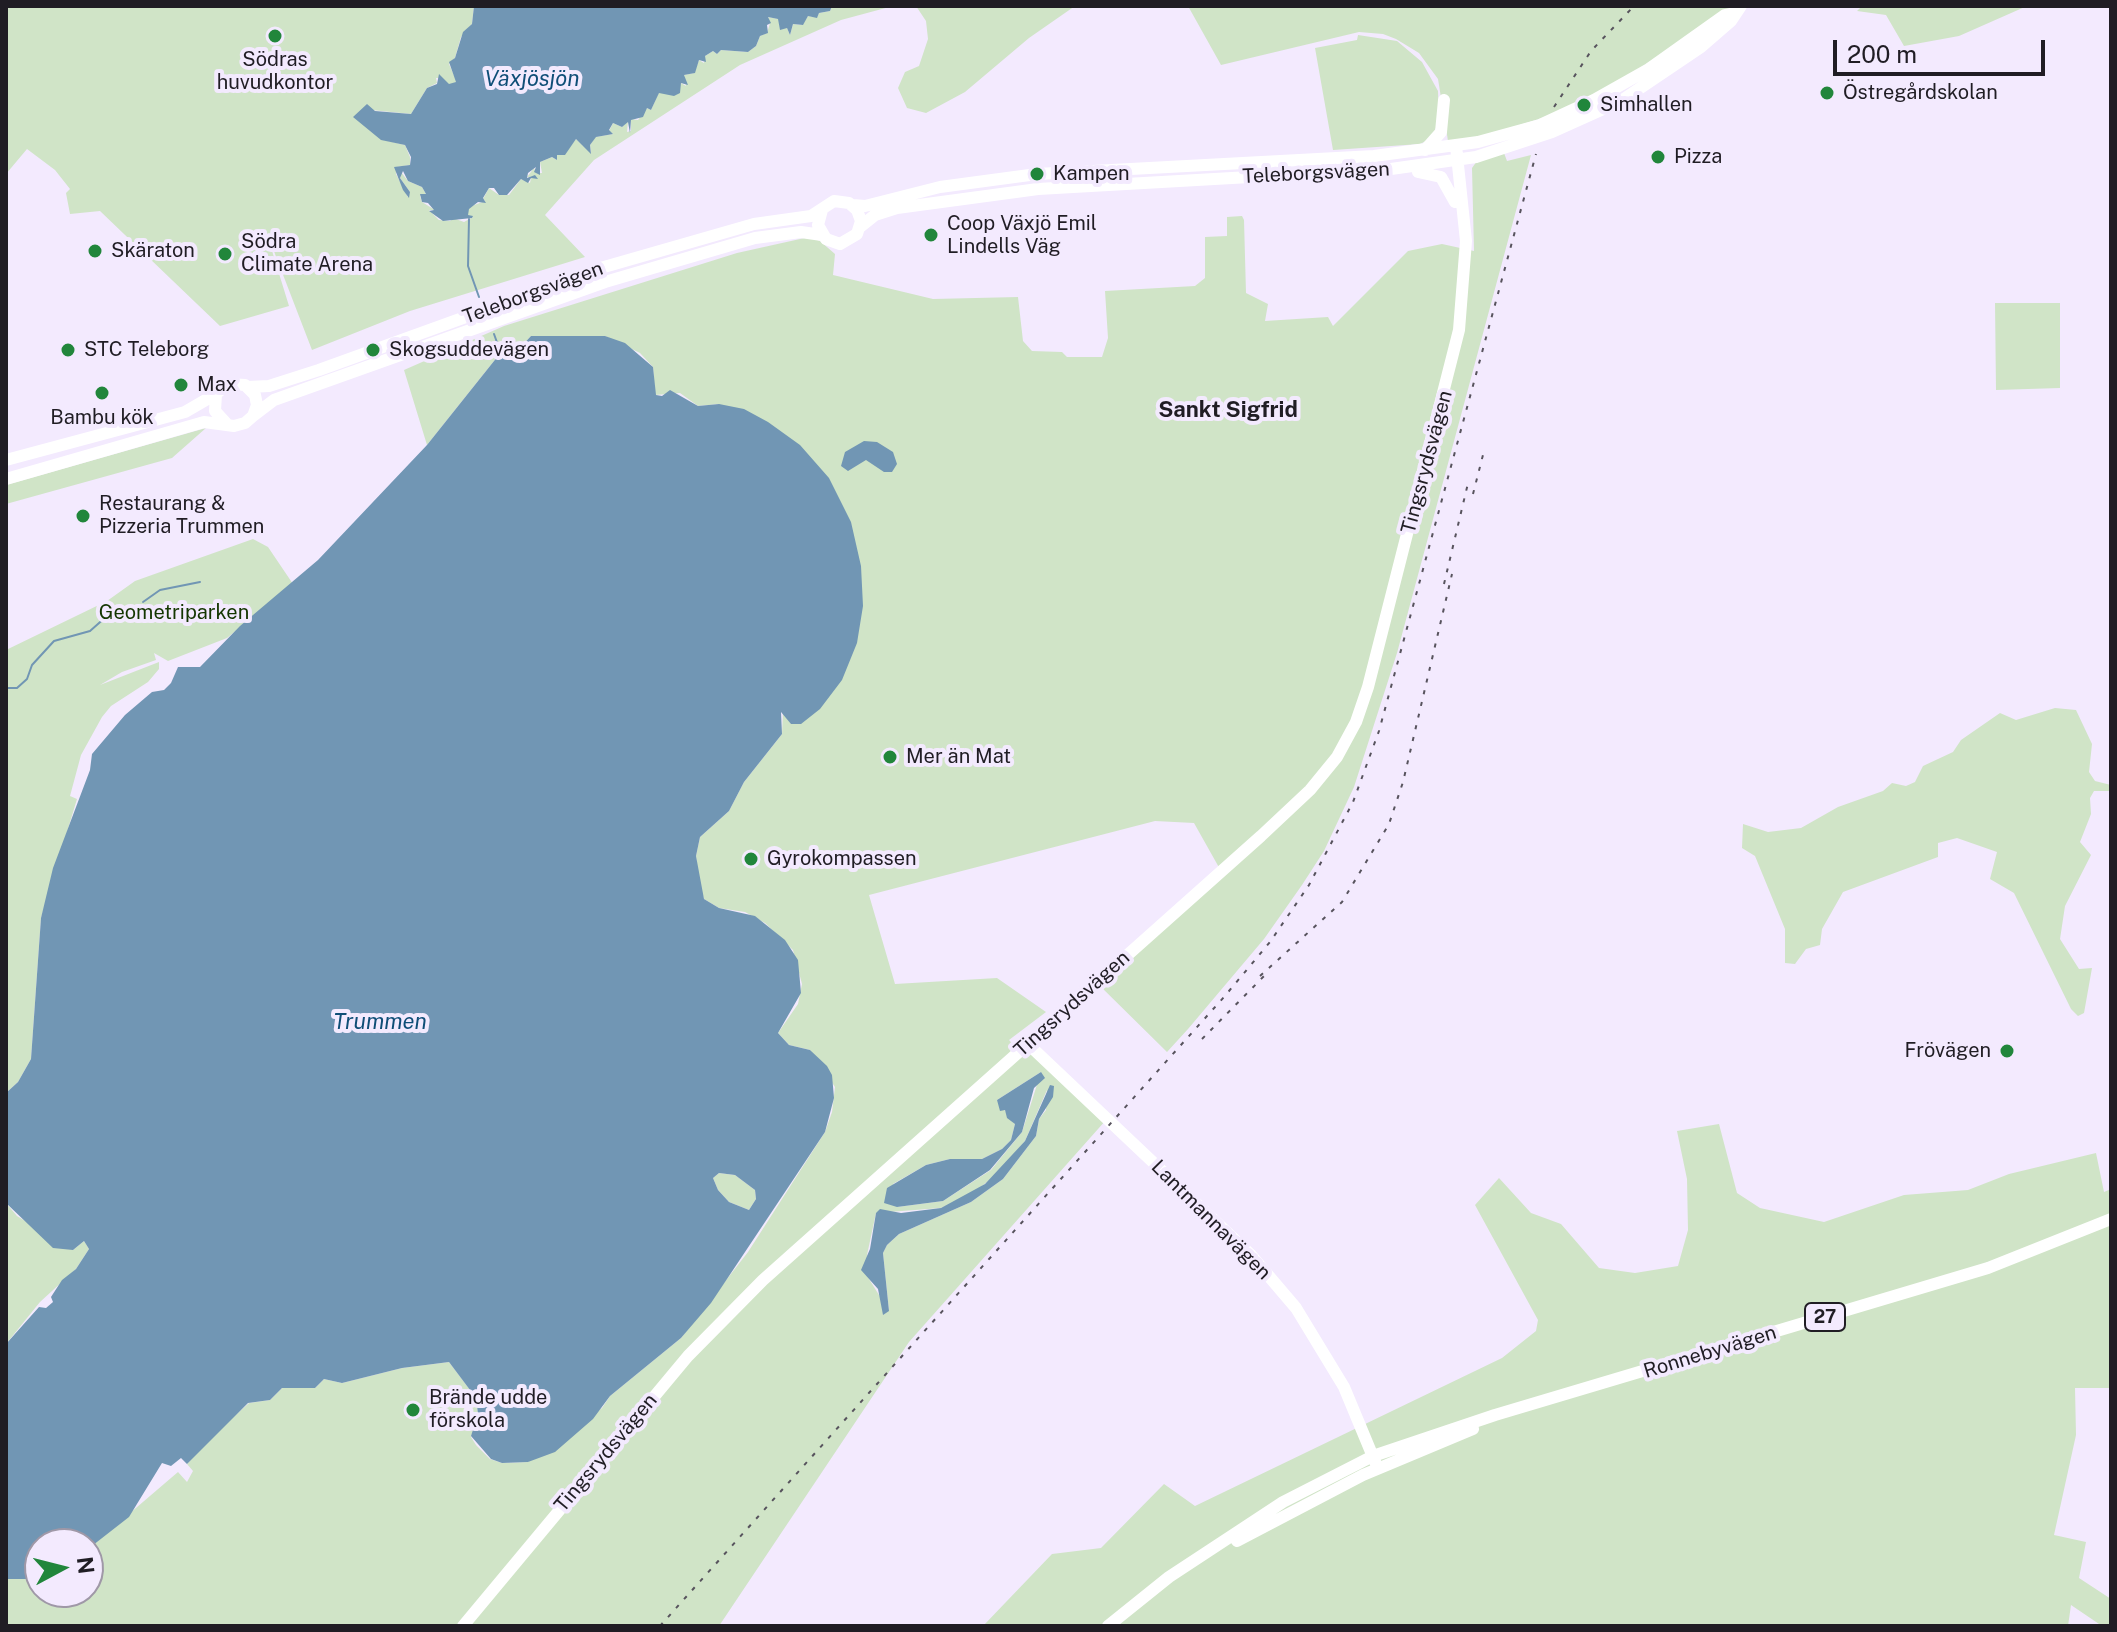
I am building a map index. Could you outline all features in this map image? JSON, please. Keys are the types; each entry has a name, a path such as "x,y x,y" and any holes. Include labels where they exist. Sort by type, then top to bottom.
{"main road":[{"name":"Teleborgsvägen","path":"853,205 865,206 940,187 1037,174 1453,146 1540,125 1584,105 1649,69 1738,9"},
{"name":"Teleborgsvägen","path":"860,227 872,216 897,208 1038,189 1391,169 1484,154 1563,128 1621,101 1701,47 1731,21 1738,9"},
{"path":"1425,150 1441,132 1444,100"},
{"name":"Tingsrydsvägen","path":"463,1626 688,1356 763,1280 1300,799 1344,746 1364,698 1459,330 1465,266 1453,146"},
{"path":"1460,205 1468,172 1484,154"},
{"path":"1391,169 1435,173 1444,180 1460,205"},
{"path":"839,201 853,205 860,215 860,227 855,237 845,243 835,243 822,235 818,220 822,210 839,201"},
{"name":"Teleborgsvägen","path":"248,387 269,386 319,370 678,244 754,224 811,216 822,210"},
{"name":"Teleborgsvägen","path":"253,416 274,400 605,282 755,238 801,232 822,235"},
{"path":"6,460 185,412 231,383 248,387 257,402 253,416 241,425 199,423 6,479"},
{"path":"216,394 215,411 226,423"},
{"name":"Lantmannavägen","path":"1028,1044 1250,1254 1296,1308 1344,1387 1375,1462"},
{"name":"Ronnebyvägen","path":"1108,1626 1154,1590 1255,1531 1375,1462 1448,1429 1988,1268 2111,1219"}],"green space":[{"path":"6,6 474,6 472,24 461,37 455,58 449,64 457,82 449,85 442,78 436,78 437,83 427,88 411,114 371,110 380,139 405,145 410,165 397,167 396,174 408,197 410,192 400,178 401,172 408,181 422,187 426,194 420,196 422,202 435,210 429,210 439,220 450,221 453,218 464,222 473,217 467,215 469,207 485,201 483,199 489,188 499,195 509,195 521,179 530,183 531,178 536,178 527,177 534,168 536,173 542,173 540,162 552,157 557,160 556,155 564,154 576,139 591,153 590,145 595,137 613,134 609,131 613,123 622,127 628,121 627,132 631,131 631,119 638,120 647,108 651,110 659,92 676,95 681,83 686,86 684,75 694,73 699,60 704,63 705,56 713,51 717,54 721,50 748,52 756,46 760,36 767,33 768,17 779,19 780,28 787,28 790,35 793,24 802,25 808,16 817,17 819,13 830,11 832,6 893,6 841,20 740,65 594,160 545,215 585,257 410,311 312,350 265,228 289,306 220,326 100,211 70,214 66,193 70,189 55,170 27,149 6,174"},
{"path":"916,6 1075,6 1029,38 965,92 926,113 907,108 898,88 905,72 919,66 928,39 926,21"},
{"path":"1188,6 1734,6 1584,105 1449,147 1438,79 1419,53 1396,39 1383,34 1359,32 1221,65"},
{"path":"1862,6 2027,6 1959,36 1904,46 1886,15 1857,11"},
{"path":"1358,35 1397,41 1422,62 1438,91 1439,120 1432,138 1420,144 1333,150 1315,48 1357,40"},
{"path":"1504,153 1507,161 1531,155 1397,653 1354,787 1324,851 1264,939 1167,1052 1097,983 1221,871 1194,823 1155,821 869,895 895,984 997,978 1046,1012 1009,1040 1022,1054 1036,1055 1106,1120 909,1342 719,1626 6,1626 6,1579 24,1579 24,1608 104,1608 104,1535 178,1472 187,1482 193,1471 187,1464 212,1436 249,1403 270,1400 282,1388 315,1388 324,1379 342,1383 402,1368 449,1362 476,1398 478,1414 471,1437 476,1445 490,1459 502,1463 528,1462 602,1408 610,1396 681,1338 748,1252 825,1132 832,1112 835,1087 810,1050 789,1045 778,1033 798,1004 802,984 793,950 765,923 745,912 719,908 704,899 699,883 696,856 700,837 729,811 744,782 782,734 783,710 791,724 719,404 698,406 680,393 655,395 653,367 640,353 605,336 531,336 515,353 508,347 498,349 498,356 427,445 404,370 504,326 737,253 809,237 820,241 835,254 833,275 933,299 1018,297 1023,341 1032,351 1062,352 1067,357 1102,357 1108,338 1105,291 1195,286 1205,278 1205,237 1227,236 1227,217 1242,216 1246,293 1268,304 1265,321 1328,317 1333,326 1408,251 1442,244 1474,251 1472,168 1477,161","holes":["1041,1072 1022,1132 991,1170 943,1201 897,1207 893,1184 926,1165 950,1159 982,1159 1002,1149 1011,1140 1015,1124 997,1100","1047,1090 1046,1110 1039,1119 1036,1136 1003,1179 971,1202 899,1234 887,1245 883,1253 889,1311 869,1279 867,1255 876,1213 941,1208 971,1195 998,1173 1025,1141"]},
{"path":"1995,303 2060,303 2060,388 1996,390"},
{"path":"206,428 172,458 6,504 6,485"},
{"name":"Geometriparken","path":"253,539 268,547 293,584 227,638 168,661 154,653 156,660 122,672 100,685 159,662 159,669 148,682 111,706 81,755 70,796 77,799 41,918 31,1059 18,1082 6,1093 6,650 107,601 135,581"},
{"path":"2055,708 2076,710 2092,744 2089,772 2095,781 2111,785 2111,791 2094,791 2090,798 2091,814 2080,842 2091,855 2065,906 2060,939 2079,969 2092,968 2084,1013 2078,1016 2071,1009 2014,893 1990,879 1997,852 1957,838 1938,843 1938,857 1843,892 1822,929 1820,945 1806,949 1795,964 1785,963 1785,929 1755,856 1742,848 1743,824 1768,832 1801,828 1838,807 1883,791 1892,783 1906,786 1915,782 1923,766 1953,752 1961,740 2000,713 2016,720"},
{"path":"1719,1124 1737,1193 1760,1208 1824,1222 1904,1195 1968,1190 2009,1174 2096,1153 2104,1192 2111,1189 2110,1388 2075,1388 2076,1435 2054,1535 2086,1542 2079,1578 2111,1599 2111,1626 2102,1626 2071,1605 2068,1626 983,1626 1052,1554 1101,1548 1164,1484 1195,1506 1502,1358 1536,1331 1538,1320 1475,1205 1499,1178 1531,1213 1561,1224 1599,1268 1635,1273 1678,1266 1688,1230 1687,1179 1677,1131"},
{"path":"719,1173 735,1175 755,1190 756,1199 749,1210 729,1202 718,1190 713,1178"},
{"path":"6,1203 17,1216 73,1250 84,1241 89,1249 76,1269 40,1302 6,1344"}],"water":[{"name":"Växjösjön","path":"474,6 832,6 830,11 819,13 817,18 808,16 803,25 793,24 790,35 787,28 780,30 778,19 768,17 771,23 767,25 768,33 760,36 756,46 748,52 721,50 717,54 713,51 705,56 706,62 699,60 695,73 684,75 688,85 681,83 680,93 674,96 659,93 651,110 647,108 643,117 631,120 630,133 628,122 622,127 613,123 609,130 613,134 596,137 590,145 591,154 576,139 565,155 557,155 557,160 552,157 540,162 540,175 534,172 536,167 528,173 527,178 535,175 538,179 531,178 528,183 521,179 507,195 499,195 494,188 489,188 483,198 486,203 478,202 469,209 468,215 472,218 443,221 429,211 434,210 428,203 422,202 420,194 426,194 422,187 408,181 403,171 400,178 410,192 409,198 403,190 394,167 410,165 411,157 405,145 381,140 353,117 367,104 375,111 411,114 427,88 437,84 439,74 449,84 456,82 449,62 455,58 463,32 472,24"},
{"name":"Trummen","path":"531,336 605,336 625,343 653,367 656,395 662,396 670,390 698,406 719,404 744,409 800,445 829,478 851,522 861,566 863,606 857,643 842,680 820,709 801,724 791,724 781,712 782,734 744,782 729,811 700,837 696,856 704,899 719,908 755,916 785,940 798,960 801,993 778,1033 789,1045 810,1050 832,1075 834,1098 825,1132 711,1303 681,1338 610,1396 593,1419 555,1452 528,1462 502,1463 491,1459 471,1436 478,1414 476,1398 449,1362 402,1368 342,1383 324,1379 315,1388 282,1388 270,1400 248,1403 187,1464 181,1458 171,1466 162,1463 129,1517 104,1537 104,1528 24,1528 24,1579 6,1579 6,1344 39,1307 46,1308 53,1302 51,1297 62,1280 76,1269 89,1249 84,1241 73,1250 53,1248 6,1203 6,1093 18,1082 31,1059 41,918 53,868 90,770 92,754 125,715 152,692 164,690 171,683 178,667 200,667 240,626 318,560 427,445 498,356 498,349 508,347 515,353","holes":["719,1173 735,1175 755,1190 756,1199 749,1210 729,1202 718,1190 713,1178"]},
{"path":"864,441 877,442 893,452 897,464 892,472 884,472 866,460 848,471 841,466 845,452"},
{"path":"1041,1072 1045,1078 1034,1088 1022,1132 990,1170 943,1201 897,1207 884,1203 887,1188 926,1165 950,1159 982,1159 1002,1149 1011,1140 1015,1124 1007,1118 1005,1110 1000,1111 997,1100"},
{"path":"1050,1085 1054,1086 1053,1097 1039,1119 1036,1136 1003,1179 971,1202 899,1234 887,1245 883,1253 889,1311 883,1315 878,1289 861,1270 870,1249 876,1213 880,1209 901,1213 941,1208 985,1184 1025,1141"}],"waterway":[{"path":"469,219 468,266 479,297"},
{"path":"494,334 499,348"},
{"path":"143,602 160,590 200,582"},
{"path":"6,688 17,688 27,679 32,665 54,641 90,631 107,616"}],"railway":[{"path":"1554,107 1591,51 1634,6"},
{"path":"660,1626 1224,997 1270,942 1309,885 1353,802 1379,731 1536,154"},
{"path":"1473,494 1484,451"},
{"path":"1444,584 1469,479"},
{"path":"1260,976 1342,902 1389,824 1403,782 1452,574"},
{"path":"1202,1039 1269,971"}],"place":[{"name":"Södras huvudkontor","path":"275,36"},
{"name":"Östregårdskolan","path":"1827,93"},
{"name":"Simhallen","path":"1584,105"},
{"name":"Pizza","path":"1658,157"},
{"name":"Kampen","path":"1037,174"},
{"name":"Coop Växjö Emil Lindells Väg","path":"931,235"},
{"name":"Skäraton","path":"95,251"},
{"name":"Södra Climate Arena","path":"225,254"},
{"name":"STC Teleborg","path":"68,350"},
{"name":"Skogsuddevägen","path":"373,350"},
{"name":"Max","path":"181,385"},
{"name":"Bambu kök","path":"102,393"},
{"name":"Restaurang & Pizzeria Trummen","path":"83,516"},
{"name":"Mer än Mat","path":"890,757"},
{"name":"Gyrokompassen","path":"751,859"},
{"name":"Frövägen","path":"2007,1051"},
{"name":"Brände udde förskola","path":"413,1410"}],"district":[{"name":"Sankt Sigfrid","path":"1228,410"}]}
